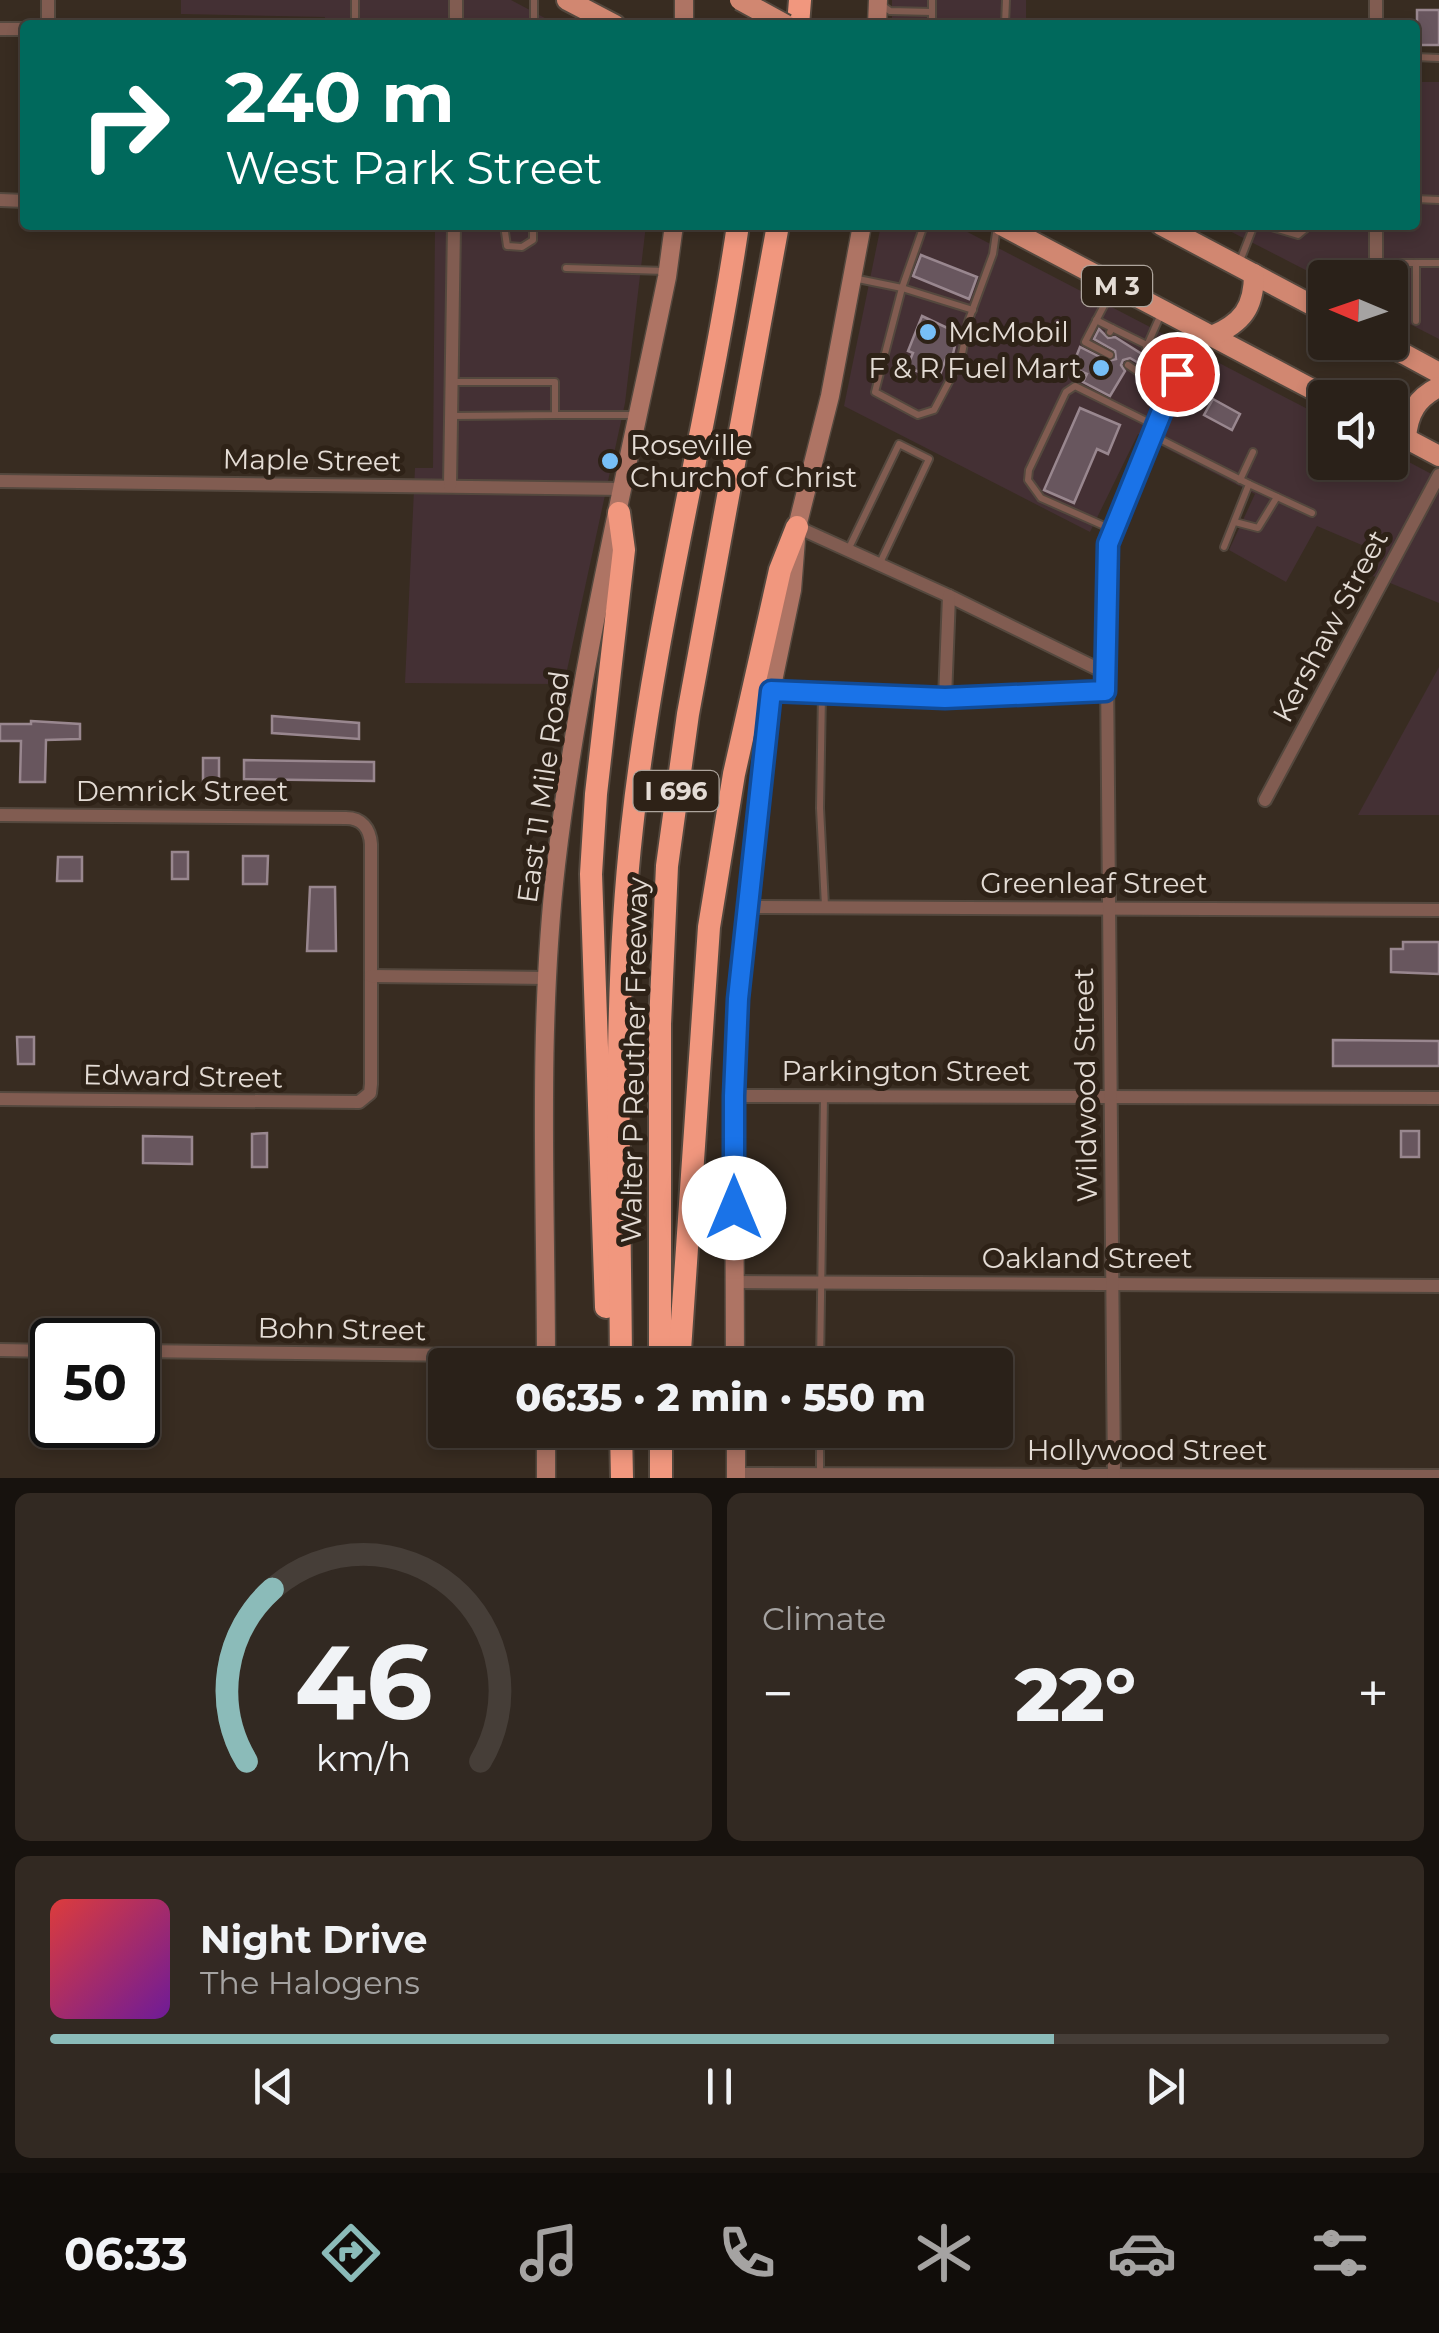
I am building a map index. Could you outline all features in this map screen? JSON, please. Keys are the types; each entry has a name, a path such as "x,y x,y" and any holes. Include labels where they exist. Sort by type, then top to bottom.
{"highway":[{"name":"Walter P Reuther Freeway","path":"618,1348 620,1018 632,826 666,610 737,230"},
{"name":"Walter P Reuther Freeway","path":"660,1348 660,1024 667,866 688,714 777,230"},
{"path":"614,1348 607,1316 603,1249 591,874 596,794 624,550 619,513"},
{"path":"680,1348 701,1008 717,870 738,755 780,570 797,527"},
{"path":"622,1448 622,1478"},
{"path":"661,1448 661,1478"},
{"path":"676,1448 676,1478"}],"main road":[{"path":"568,0 606,20"},
{"path":"740,0 777,20"},
{"name":"East 11 Mile Road","path":"546,1348 547,978 566,786 673,230"},
{"path":"735,1348 734,1096 738,999 771,691 792,590 797,527 830,396 861,230"},
{"name":"M 3","path":"1009,230 1308,386"},
{"name":"M 3","path":"1200,235 1246,270 1308,303"},
{"path":"1204,332 1239,322 1248,312 1246,270"},
{"path":"1408,356 1439,373"},
{"path":"1408,417 1420,399 1439,387"},
{"path":"1408,439 1439,456"},
{"path":"546,1448 546,1478"},
{"path":"736,1448 736,1476"}],"street":[{"path":"450,486 454,230"},
{"path":"1376,230 1376,260"},
{"path":"797,527 1104,672 1106,556 1112,529 1169,393 1204,332"},
{"name":"Kershaw Street","path":"1265,800 1439,475"},
{"name":"Maple Street","path":"0,481 624,488"},
{"path":"945,698 949,596"},
{"name":"Wildwood Street","path":"1104,672 1114,1476"},
{"path":"771,691 945,698 1105,691"},
{"name":"Demrick Street","path":"0,815 346,818 362,822 371,844 371,976"},
{"name":"Greenleaf Street","path":"748,907 1439,910"},
{"path":"371,976 547,978"},
{"name":"Edward Street","path":"0,1099 366,1100 371,1084 371,976"},
{"name":"Parkington Street","path":"734,1096 1439,1098"},
{"name":"Oakland Street","path":"735,1282 1439,1286"},
{"path":"0,1350 30,1350"},
{"name":"Bohn Street","path":"160,1352 428,1358"},
{"name":"Hollywood Street","path":"736,1476 1439,1476"}],"lane":[{"path":"932,0 932,20"},
{"path":"880,1 890,11 932,12"},
{"path":"505,230 507,246 522,247 533,240 533,230"},
{"path":"922,230 874,392 918,415 934,410 960,359 998,230"},
{"path":"1246,270 1253,230"},
{"path":"1280,230 1298,236 1305,230"},
{"path":"1416,262 1416,322"},
{"path":"1408,264 1439,263"},
{"path":"566,268 668,271"},
{"path":"852,277 972,310"},
{"path":"1110,354 1085,342 1114,285"},
{"path":"1146,347 1163,310"},
{"path":"1096,320 1159,351 1149,380"},
{"path":"1128,365 1137,367 1169,393"},
{"path":"452,382 555,382 555,416"},
{"path":"1112,529 1041,498 1031,488 1029,470 1066,392 1075,386 1240,480 1312,513"},
{"path":"451,416 639,415"},
{"path":"848,550 900,444 929,459 879,564"},
{"path":"1240,480 1253,452"},
{"path":"1224,547 1249,484"},
{"path":"1234,522 1258,528 1277,497"},
{"path":"822,693 820,808 825,907"},
{"path":"820,1348 824,1096"},
{"path":"820,1448 820,1475"}],"shaded area":[{"path":"181,0 511,0 549,20 325,20 181,14"},
{"path":"892,0 1026,0 1026,20 892,20"},
{"path":"1420,82 1439,82 1439,339 1408,323 1408,260 1308,260 1308,271 1228,230 1420,230"},
{"path":"435,230 645,230 625,403 564,684 405,683 415,468 433,468"},
{"path":"880,230 964,230 1308,409 1308,480 1408,480 1408,462 1439,478 1439,603 1373,576 1383,554 1317,526 1286,582 1229,550 1255,494 1138,434 1090,532 844,406"},
{"path":"1439,667 1439,815 1358,815"}],"building":[{"path":"1417,10 1439,10 1439,45 1420,45"},
{"path":"921,255 977,277 969,299 913,276"},
{"path":"922,316 958,333 952,358 947,356 938,380 907,367 913,353 908,351"},
{"path":"1099,329 1108,338 1115,337 1142,354 1153,356 1147,368 1130,358 1123,360 1125,371 1110,396 1083,382 1087,374 1080,371 1076,357 1080,347 1108,361 1116,359 1115,351 1094,339"},
{"path":"1213,399 1240,414 1232,430 1204,415"},
{"path":"1080,408 1120,425 1108,454 1097,449 1074,503 1044,490"},
{"path":"272,716 359,723 359,739 272,733"},
{"path":"0,724 80,724 80,739 46,740 45,782 20,782 21,741 0,741"},
{"path":"203,758 219,758 219,785 203,785"},
{"path":"244,760 374,762 374,781 244,779"},
{"path":"172,852 188,852 188,879 172,879"},
{"path":"243,856 268,856 267,884 243,884"},
{"path":"58,857 82,857 82,881 57,881"},
{"path":"310,887 335,887 336,951 307,951"},
{"path":"1403,942 1439,942 1439,974 1391,972 1391,949 1403,949"},
{"path":"17,1037 34,1037 34,1064 18,1064"},
{"path":"1333,1040 1439,1041 1439,1066 1333,1066"},
{"path":"1401,1131 1419,1131 1419,1157 1401,1157"},
{"path":"267,1133 267,1167 252,1167 252,1134"},
{"path":"143,1136 192,1137 192,1164 143,1163"}],"place":[{"name":"McMobil","path":"928,332"},
{"name":"F & R Fuel Mart","path":"1101,368"},
{"name":"Roseville Church of Christ","path":"610,461"}],"route":[{"path":"734,1208 738,999 771,691 945,698 1105,691 1108,544 1177,374"}]}
